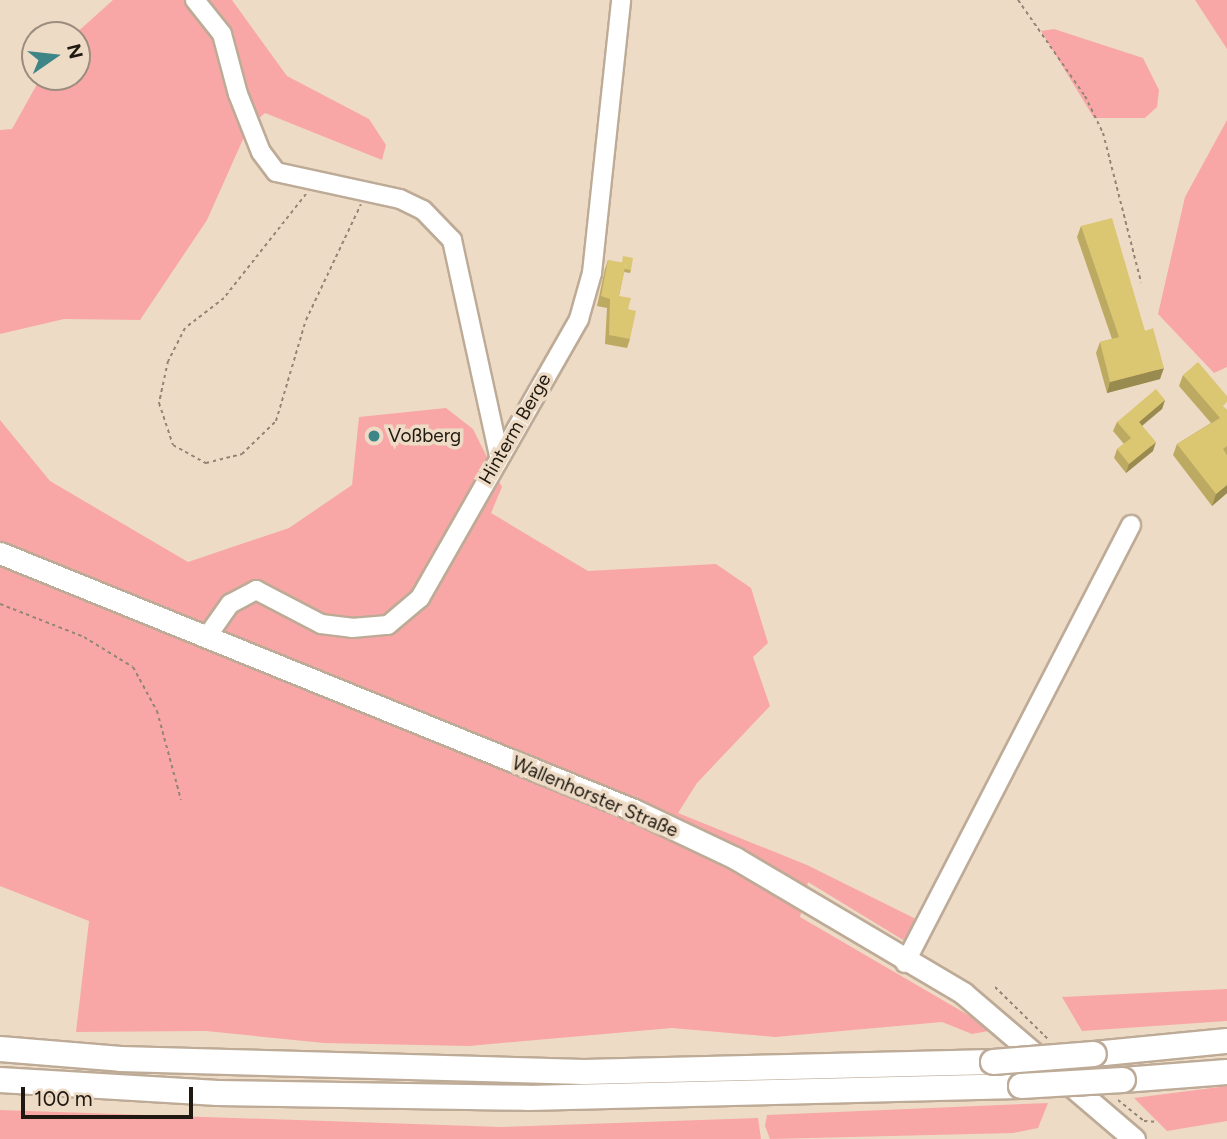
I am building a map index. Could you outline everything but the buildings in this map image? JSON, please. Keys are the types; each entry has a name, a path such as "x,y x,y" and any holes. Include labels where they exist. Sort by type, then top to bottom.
{"highway":[{"path":"0,1049 121,1059 583,1072 993,1062 1227,1041"},
{"path":"0,1080 218,1093 528,1098 1021,1086 1227,1072"}],"main road":[{"name":"Wallenhorster Straße","path":"0,553 634,810 789,886 908,960 1020,1036 1134,1139"}],"street":[{"path":"195,0 222,34 261,152 276,172 368,192 423,210 452,240 499,455"},
{"name":"Hinterm Berge","path":"206,638 230,604 256,590 321,624 388,625 420,598 499,455 579,319 592,273 621,0"},
{"path":"908,960 1131,524"}],"path":[{"path":"1018,0 1085,96 1103,133 1141,282"},
{"path":"315,181 262,255 185,328 168,361 159,403 173,445 206,463 242,454 276,421 306,320 368,192"},
{"path":"0,604 84,637 133,667 157,711 181,800"}],"shaded area":[{"path":"113,0 232,0 287,76 369,119 386,145 382,160 265,113 248,128 207,220 140,320 64,319 0,334 0,130 12,129 33,91 91,91 90,21"},
{"path":"1195,0 1227,0 1227,49"},
{"path":"1054,29 1143,58 1159,90 1157,107 1145,118 1094,118 1041,31"},
{"path":"1227,120 1227,367 1214,373 1158,314 1185,197"},
{"path":"446,408 473,429 502,487 491,513 588,571 716,564 751,588 768,643 753,657 770,706 697,783 678,813 807,865 924,923 908,943 808,882 800,917 994,1030 972,1034 942,1022 775,1037 672,1028 469,1046 324,1043 206,1031 76,1032 89,921 0,886 0,420 50,481 188,562 289,528 352,485 359,417"},
{"path":"1227,989 1227,1021 1082,1031 1062,997"},
{"path":"1227,1086 1227,1121 1167,1131 1134,1098"},
{"path":"1048,1103 1038,1128 1013,1133 770,1139 765,1126 767,1115"},
{"path":"0,1110 501,1127 758,1118 761,1139 0,1139"}],"place":[{"name":"Voßberg","path":"374,436"}]}
